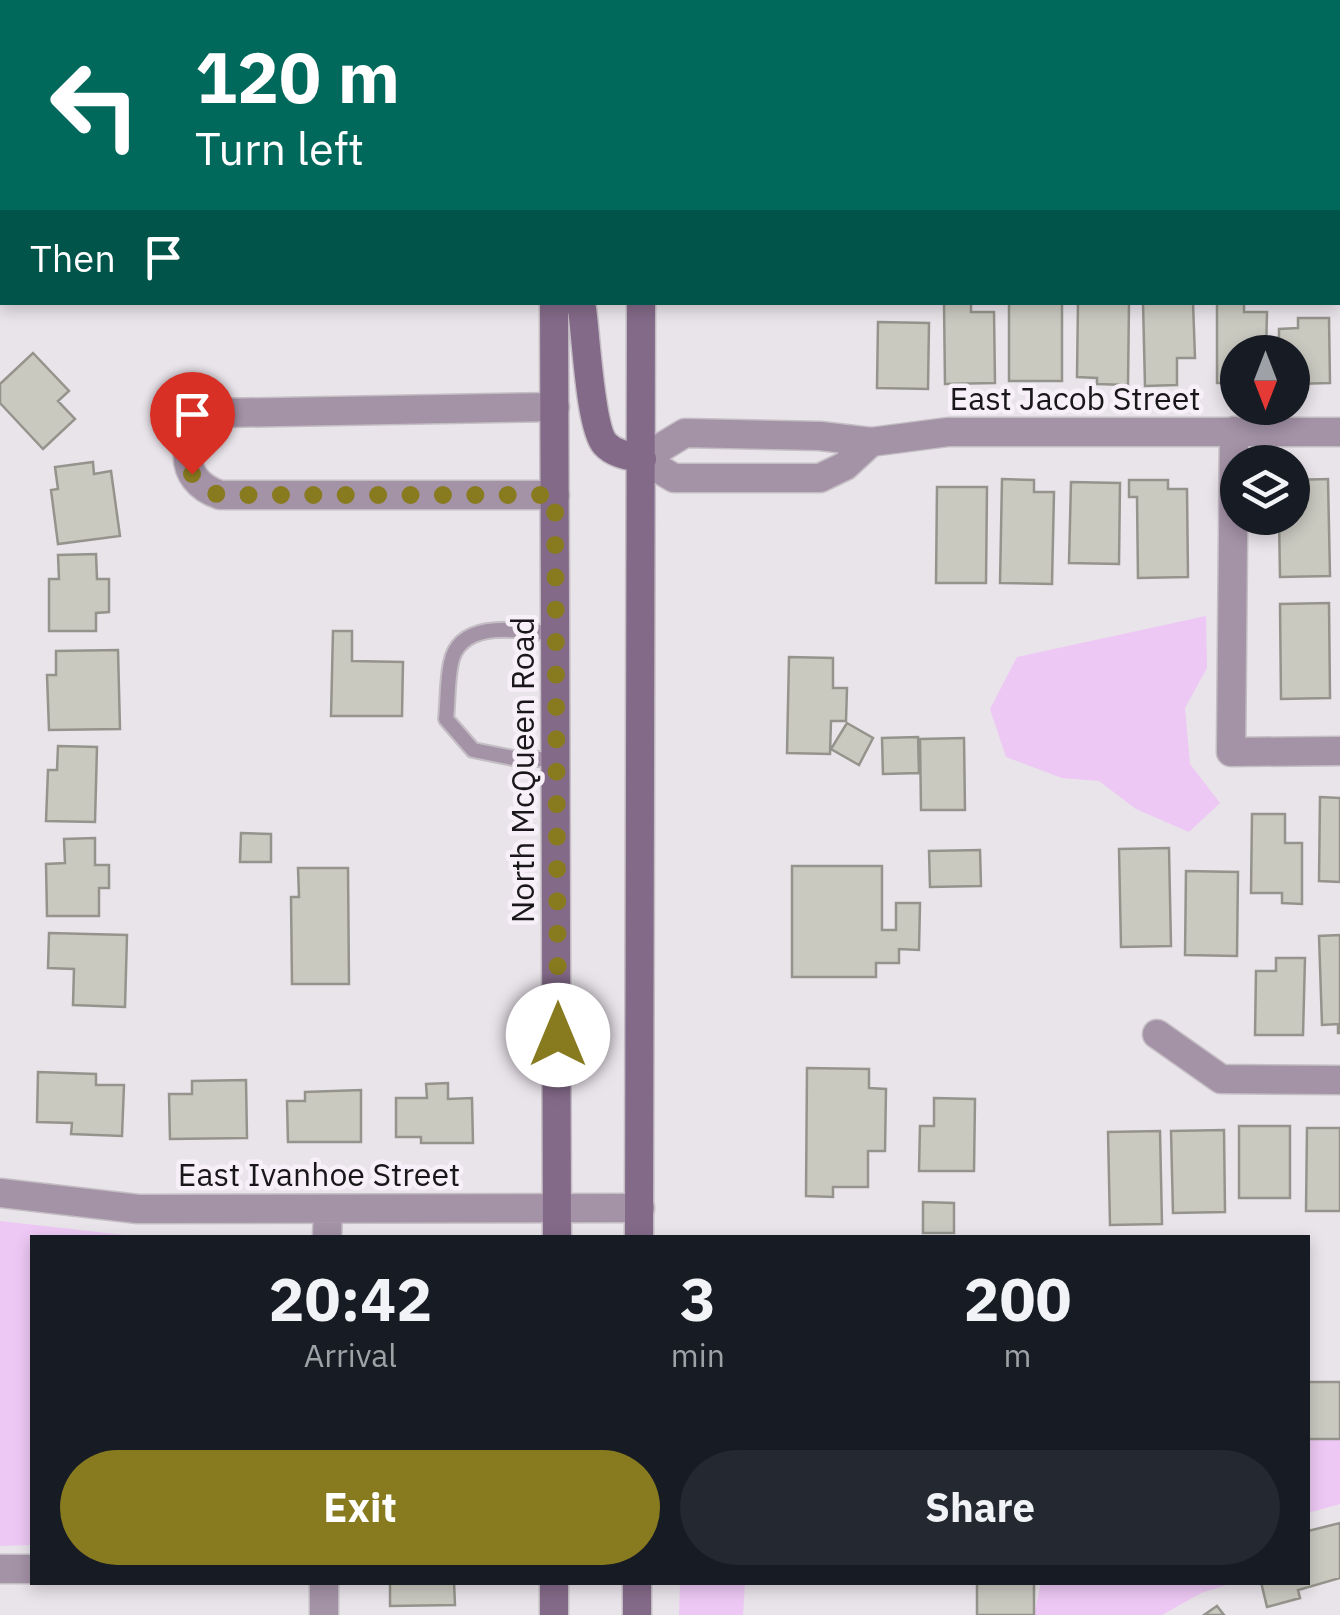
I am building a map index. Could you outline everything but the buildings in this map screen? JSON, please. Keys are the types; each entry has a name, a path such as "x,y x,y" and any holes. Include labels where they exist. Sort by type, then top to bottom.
{"main road":[{"name":"North McQueen Road","path":"554,305 557,1235"},
{"path":"580,305 596,423 604,443 619,453 642,459"},
{"path":"639,1235 641,305"},
{"path":"554,1585 554,1615"},
{"path":"637,1585 637,1615"}],"street":[{"path":"555,407 221,413 204,420 189,444 192,474 207,491 220,495 555,495"},
{"name":"East Jacob Street","path":"642,459 685,433 820,436 871,442 948,432 1340,432"},
{"path":"1234,432 1231,752 1340,752"},
{"path":"642,459 674,478 820,478 846,466 871,442"},
{"path":"1157,1034 1221,1079 1340,1080"},
{"name":"East Ivanhoe Street","path":"0,1193 138,1209 640,1208"},
{"path":"328,1209 328,1235"},
{"path":"0,1569 30,1569"},
{"path":"324,1585 324,1615"}],"lane":[{"path":"556,634 494,629 462,642 451,660 446,719 472,750 518,759 557,759"}],"shaded area":[{"path":"1206,616 1207,668 1185,708 1190,764 1220,803 1189,832 1136,809 1099,781 1062,778 1006,757 990,709 1017,657"},
{"path":"0,1221 124,1235 30,1235 30,1545 0,1546"},
{"path":"1340,1428 1340,1504 1310,1512 1310,1436"},
{"path":"680,1585 745,1585 743,1615 679,1615"},
{"path":"1041,1585 1227,1585 1201,1593 1162,1615 1034,1615"}],"route":[{"path":"192,474 207,491 220,495 555,495 558,1035"}]}
